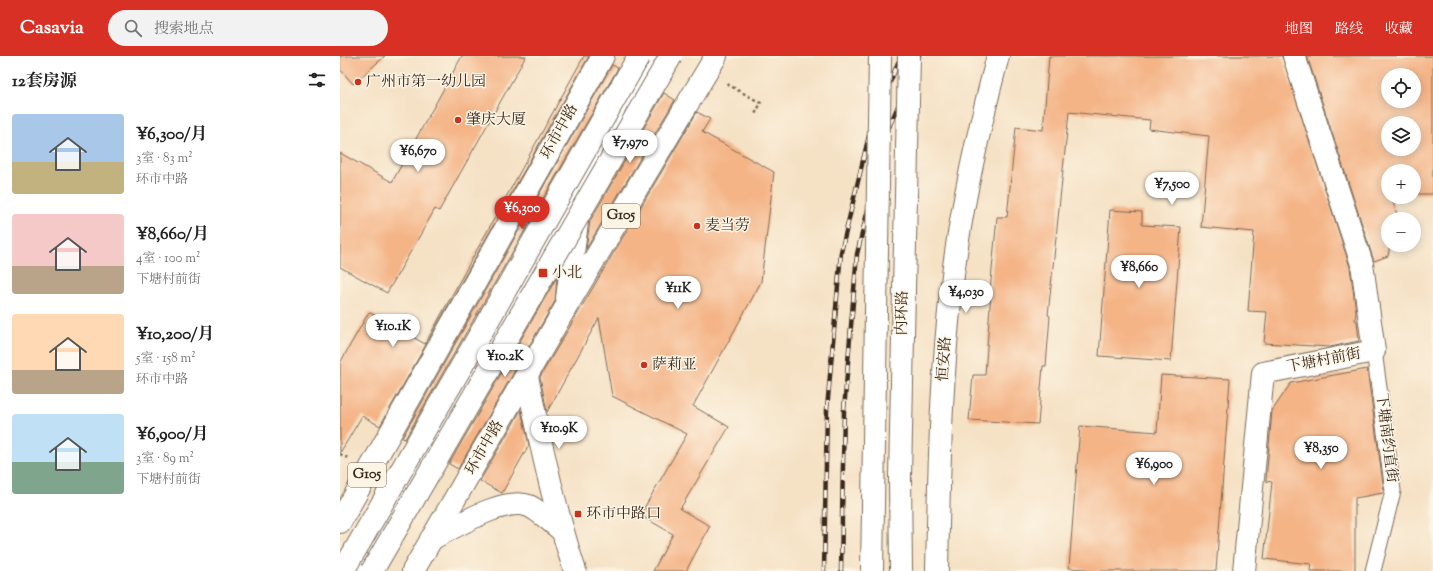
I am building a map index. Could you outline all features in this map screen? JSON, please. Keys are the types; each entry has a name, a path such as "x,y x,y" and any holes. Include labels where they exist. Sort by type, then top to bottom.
{"main road":[{"name":"环市中路","path":"340,522 603,56"},
{"name":"环市中路","path":"343,571 639,56"},
{"path":"359,571 656,56"},
{"path":"372,571 671,56"},
{"name":"内环路","path":"872,571 880,56"},
{"name":"内环路","path":"901,571 900,477 909,56"},
{"name":"恒安路","path":"936,571 943,391 953,275 962,214 975,150 998,56"},
{"name":"下塘村前街","path":"1244,571 1263,373 1374,351 1362,264 1294,56"},
{"name":"环市中路","path":"413,571 566,307 711,64"},
{"path":"566,307 582,183"},
{"path":"526,376 561,530 575,571"},
{"path":"431,540 495,508 511,503 529,506 561,530"},
{"path":"381,571 392,536"}],"lane":[{"name":"下塘南约直街","path":"1372,571 1393,491 1374,351"}],"path":[{"path":"711,64 761,103 754,116"}],"building":[{"path":"340,56 385,56 353,84 340,69"},
{"path":"462,56 526,56 439,211 435,209 387,293 340,267 340,153 392,182"},
{"path":"584,56 589,56 380,426 362,416 340,453 340,363 369,312 425,344"},
{"path":"1049,56 1282,56 1350,267 1356,312 1355,320 1357,321 1359,341 1330,347 1264,343 1267,312 1248,311 1254,232 1201,227 1209,136 1149,129 1150,120 1069,112 1048,315 1050,316 1046,366 1043,366 1038,424 969,420 973,375 985,375 990,291 997,217 1007,217 1016,127 1043,130"},
{"path":"1307,56 1433,56 1433,194 1421,194 1421,164 1381,164 1381,204 1393,204 1396,212 1381,212 1381,252 1389,252 1388,256 1374,261"},
{"path":"612,65 618,68 405,439 402,438"},
{"path":"664,93 675,100 586,249 590,221"},
{"path":"697,112 710,119 702,132 774,172 761,282 693,406 729,427 680,509 710,526 686,571 653,571 673,534 640,515 687,434 612,396 599,318 547,412 540,377"},
{"path":"1110,210 1142,212 1142,225 1181,227 1171,361 1099,356"},
{"path":"557,277 555,301 458,469 449,464"},
{"path":"1367,369 1384,490 1383,493 1355,498 1355,571 1310,571 1311,564 1264,559 1272,482 1266,481 1272,411 1291,383"},
{"path":"1161,375 1230,379 1216,571 1086,571 1086,569 1069,568 1080,426 1157,432"},
{"path":"521,410 529,445 502,493 480,481"}],"railway":[{"path":"824,571 827,409 841,252 871,127 901,56"},
{"path":"841,571 844,410 857,254 887,132 919,56"}],"place":[{"name":"广州市第一幼儿园","path":"358,82"},
{"name":"肇庆大厦","path":"458,120"},
{"name":"麦当劳","path":"697,226"},
{"name":"小北","path":"543,273"},
{"name":"萨莉亚","path":"644,365"},
{"name":"环市中路口","path":"578,514"}]}
